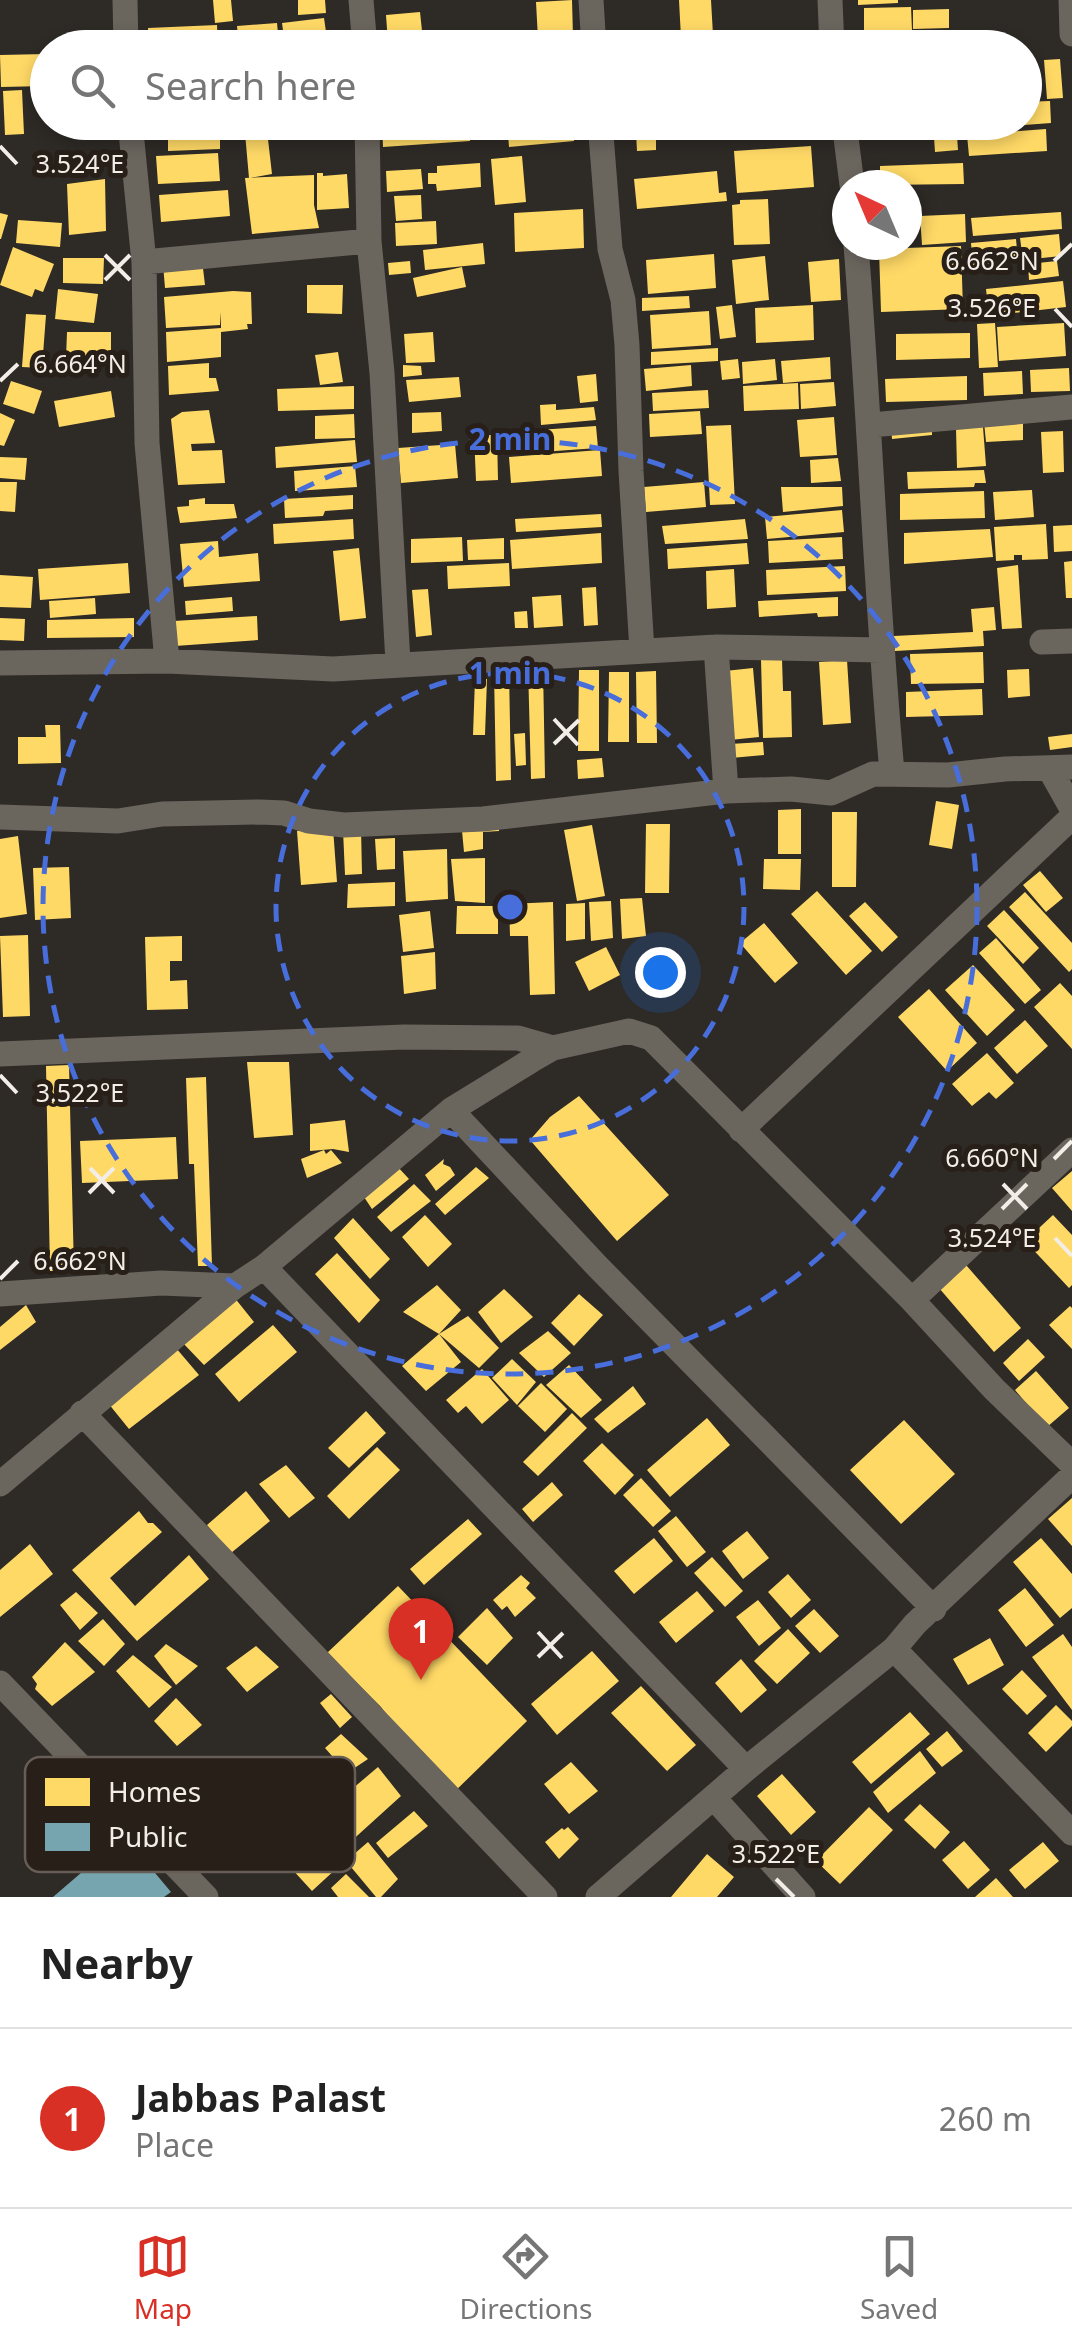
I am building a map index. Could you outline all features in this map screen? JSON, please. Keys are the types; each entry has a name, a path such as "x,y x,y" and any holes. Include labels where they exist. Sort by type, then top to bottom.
{"street":[{"path":"125,0 126,30"},
{"path":"362,0 364,30"},
{"path":"591,0 593,30"},
{"path":"830,0 831,30"},
{"path":"1070,0 1072,34"},
{"path":"132,140 144,262 147,442 168,661"},
{"path":"368,140 369,242 382,373 398,663"},
{"path":"601,140 610,248 623,300 628,345 642,650"},
{"path":"846,140 850,170"},
{"path":"144,262 369,242"},
{"path":"857,260 892,772"},
{"path":"871,425 1072,407"},
{"path":"1042,642 1072,641"},
{"path":"716,646 726,792"},
{"path":"0,663 168,661 332,668 716,646 881,650"},
{"path":"0,817 118,820 162,814 260,812 344,826 483,819 726,792 791,789 830,793 873,774 892,772 948,775 1060,768 1072,809"},
{"path":"742,1130 1072,817"},
{"path":"0,1484 451,1110 553,1048 630,1031 650,1038 1072,1464"},
{"path":"0,1054 404,1038 518,1038 553,1048"},
{"path":"451,1110 596,1266 934,1609"},
{"path":"912,1300 1072,1150"},
{"path":"264,1267 746,1769"},
{"path":"0,1294 161,1284 235,1286"},
{"path":"82,1413 545,1897"},
{"path":"598,1897 746,1769 894,1649 1072,1476"},
{"path":"894,1649 1072,1833"},
{"path":"0,1683 71,1757"},
{"path":"1052,1813 1072,1795"},
{"path":"714,1798 802,1897"},
{"path":"182,1872 206,1897"}],"building: Homes":[{"path":"213,0 231,0 233,21 215,23"},
{"path":"298,0 325,0 326,13 298,15"},
{"path":"572,0 573,30 538,30 536,2"},
{"path":"679,0 711,0 713,30 681,30"},
{"path":"858,0 898,0 898,3 858,5"},
{"path":"911,7 912,30 864,30 864,8"},
{"path":"949,9 949,28 913,29 913,10"},
{"path":"420,12 422,30 387,30 386,15"},
{"path":"324,18 326,30 283,30 282,23"},
{"path":"277,23 278,30 237,30 237,26"},
{"path":"217,25 217,30 148,30"},
{"path":"30,54 30,86 1,87 0,55"},
{"path":"1060,59 1063,98 1047,99 1044,60"},
{"path":"22,90 24,134 5,135 3,91"},
{"path":"1042,101 1050,101 1051,123 1042,124"},
{"path":"1042,129 1046,129 1047,151 969,156 967,140 1042,140"},
{"path":"168,140 220,140 220,149 168,151"},
{"path":"246,140 268,140 272,174 249,178"},
{"path":"383,140 470,140 470,141 383,147"},
{"path":"508,140 574,141 509,147"},
{"path":"636,140 656,140 656,150 637,151"},
{"path":"934,140 957,140 958,150 935,152"},
{"path":"811,146 814,187 737,193 734,151"},
{"path":"218,153 220,181 158,184 156,156"},
{"path":"522,156 526,202 495,205 491,159"},
{"path":"480,163 481,187 437,191 436,184 428,184 428,173 437,173 437,166"},
{"path":"963,163 964,184 922,184 922,170 880,170 880,166"},
{"path":"421,169 423,189 387,192 386,171"},
{"path":"717,171 719,193 726,192 727,201 637,209 634,179"},
{"path":"317,173 347,174 349,208 317,210"},
{"path":"314,175 319,228 252,234 245,178"},
{"path":"105,179 106,231 69,235 67,184"},
{"path":"228,190 230,216 161,222 159,195"},
{"path":"421,195 422,219 396,221 394,196"},
{"path":"768,199 770,244 734,245 732,205 740,204 740,200"},
{"path":"583,209 584,248 515,252 514,213"},
{"path":"1061,212 1062,229 973,236 971,218"},
{"path":"0,213 8,215 1,239 0,239"},
{"path":"965,214 966,242 922,245 922,216"},
{"path":"18,220 62,223 60,247 16,243"},
{"path":"436,221 437,244 396,246 395,223"},
{"path":"1059,234 1061,256 1023,260 1020,238"},
{"path":"1016,239 1018,261 973,265 971,243"},
{"path":"483,243 485,264 425,270 423,250"},
{"path":"961,246 963,309 881,312 879,260 922,260 922,247"},
{"path":"13,247 54,264 43,292 35,289 32,297 0,285"},
{"path":"714,254 716,288 648,294 646,260"},
{"path":"765,256 769,300 736,304 732,260"},
{"path":"63,258 104,258 103,284 63,283"},
{"path":"202,260 205,285 165,288 163,264"},
{"path":"839,260 841,300 811,302 808,262"},
{"path":"410,261 411,273 389,275 388,263"},
{"path":"1057,261 1059,276 1029,280 1028,264"},
{"path":"462,267 466,287 417,297 413,278"},
{"path":"1063,281 1066,307 989,316 986,289"},
{"path":"307,285 343,285 342,314 307,313"},
{"path":"58,289 98,294 94,323 55,319"},
{"path":"251,292 252,324 247,324 248,329 221,332 221,357 167,362 166,332 221,328 221,312 220,325 166,328 164,297"},
{"path":"689,296 690,308 642,311 642,298"},
{"path":"732,305 736,337 720,339 716,307"},
{"path":"813,305 814,340 756,343 755,308"},
{"path":"709,311 711,345 652,349 650,315"},
{"path":"26,314 46,315 42,368 22,367"},
{"path":"995,323 998,367 979,368 977,324"},
{"path":"1064,323 1066,356 999,361 997,327"},
{"path":"67,332 111,332 111,358 66,358"},
{"path":"433,332 435,362 406,363 404,334"},
{"path":"970,333 970,358 896,360 896,334"},
{"path":"718,348 718,361 651,365 651,352"},
{"path":"338,352 343,382 320,385 315,355"},
{"path":"830,357 831,379 783,383 781,361"},
{"path":"738,359 740,378 722,380 720,361"},
{"path":"775,359 777,380 743,384 742,362"},
{"path":"209,363 209,378 216,378 219,391 169,395 168,366"},
{"path":"403,365 421,366 422,375 403,377"},
{"path":"691,365 692,386 646,391 644,369"},
{"path":"1069,368 1070,391 1031,392 1030,370"},
{"path":"1022,371 1023,394 984,396 983,373"},
{"path":"596,374 598,401 580,403 577,376"},
{"path":"967,376 967,400 886,402 885,379"},
{"path":"459,377 461,397 409,402 406,380"},
{"path":"11,381 42,391 34,414 3,404"},
{"path":"834,382 836,406 801,409 800,384"},
{"path":"798,383 799,409 744,411 743,386"},
{"path":"354,386 354,409 278,411 277,389"},
{"path":"708,390 709,408 653,411 652,393"},
{"path":"111,391 115,417 59,427 54,401"},
{"path":"556,404 556,410 594,407 596,420 541,425 540,405"},
{"path":"209,410 215,443 191,444 192,451 222,450 225,483 178,485 171,419 182,412"},
{"path":"700,411 702,434 650,437 649,414"},
{"path":"441,412 442,431 412,433 412,413"},
{"path":"0,413 15,420 4,446 0,445"},
{"path":"354,414 355,438 315,439 315,416"},
{"path":"834,417 837,455 800,457 797,420"},
{"path":"1023,420 1023,440 986,442 984,422"},
{"path":"932,423 932,435 892,439 891,426"},
{"path":"731,425 735,504 710,505 706,426"},
{"path":"596,426 598,448 512,454 510,432"},
{"path":"983,427 986,466 957,468 956,428"},
{"path":"1063,431 1064,472 1043,473 1041,432"},
{"path":"474,435 497,435 498,480 476,481"},
{"path":"355,440 357,462 276,468 275,447"},
{"path":"455,444 458,478 401,483 398,448"},
{"path":"600,450 602,476 511,483 509,457"},
{"path":"0,457 27,458 25,480 0,478"},
{"path":"838,458 841,481 811,483 810,460"},
{"path":"355,466 357,487 295,491 294,471"},
{"path":"984,470 986,483 975,483 974,487 908,489 907,472"},
{"path":"0,482 17,482 15,512 0,511"},
{"path":"704,482 706,507 646,512 644,487"},
{"path":"781,487 842,487 843,506 783,512"},
{"path":"1032,490 1034,517 995,520 993,492"},
{"path":"984,491 985,518 900,520 900,494"},
{"path":"353,495 353,509 325,511 323,516 285,518 284,499"},
{"path":"205,498 205,504 234,504 237,518 180,523 177,507"},
{"path":"842,510 844,532 767,539 765,517"},
{"path":"601,514 602,527 516,532 515,519"},
{"path":"353,519 354,539 274,544 273,524"},
{"path":"745,519 748,539 665,544 662,526"},
{"path":"1046,524 1048,559 1022,560 1022,555 1014,555 1014,560 996,561 994,527"},
{"path":"1072,525 1072,551 1054,552 1053,526"},
{"path":"990,529 993,557 904,564 904,533"},
{"path":"601,533 602,563 512,569 510,540"},
{"path":"462,537 463,561 411,563 411,539"},
{"path":"842,537 843,559 769,563 768,541"},
{"path":"504,538 504,559 468,560 467,540"},
{"path":"218,541 219,557 258,553 260,581 184,587 180,544"},
{"path":"747,543 749,564 668,569 667,549"},
{"path":"359,548 366,618 340,621 333,551"},
{"path":"1072,561 1072,598 1066,598 1064,562"},
{"path":"128,563 130,593 40,600 38,569"},
{"path":"509,563 510,586 448,589 447,566"},
{"path":"1018,565 1022,628 1002,629 997,568"},
{"path":"845,566 846,591 767,595 766,570"},
{"path":"734,569 736,607 707,609 706,571"},
{"path":"0,575 33,577 31,608 0,607"},
{"path":"596,587 598,625 584,626 582,588"},
{"path":"428,589 432,635 416,637 412,590"},
{"path":"561,595 563,626 534,628 532,597"},
{"path":"232,597 233,611 186,615 185,601"},
{"path":"838,597 838,616 818,617 817,613 759,617 758,601"},
{"path":"95,598 96,614 50,618 49,601"},
{"path":"994,607 996,630 983,631 984,646 895,651 894,636 973,632 971,609"},
{"path":"527,611 528,628 515,628 514,612"},
{"path":"257,616 258,640 175,646 174,621"},
{"path":"0,618 25,619 24,641 0,640"},
{"path":"134,618 134,637 47,638 47,620"},
{"path":"983,652 984,683 911,684 910,654"},
{"path":"761,659 782,659 783,691 791,691 792,737 763,738"},
{"path":"847,660 851,723 823,725 819,662"},
{"path":"543,666 545,778 531,779 528,667"},
{"path":"753,668 759,737 730,740 725,671"},
{"path":"1029,669 1030,696 1008,698 1007,670"},
{"path":"509,670 511,780 496,781 494,671"},
{"path":"579,670 599,670 599,751 578,751"},
{"path":"656,671 657,743 637,743 636,672"},
{"path":"609,672 629,672 629,742 608,742"},
{"path":"475,679 487,679 485,735 473,735"},
{"path":"982,689 983,715 906,717 906,692"},
{"path":"45,725 60,725 61,763 18,764 18,737 46,737"},
{"path":"525,733 526,765 516,766 514,734"},
{"path":"1072,734 1072,747 1050,750 1048,737"},
{"path":"763,742 764,755 731,758 730,744"},
{"path":"602,758 604,777 578,779 577,760"},
{"path":"936,801 959,805 952,849 929,845"},
{"path":"801,809 801,854 778,854 778,810"},
{"path":"832,812 857,812 856,887 832,887"},
{"path":"461,820 499,822 499,831 483,832 483,849 464,852"},
{"path":"646,824 670,824 669,893 645,893"},
{"path":"592,825 605,896 577,901 564,830"},
{"path":"333,828 337,882 301,885 297,831"},
{"path":"361,828 362,874 345,875 343,830"},
{"path":"18,836 27,914 0,918 0,839"},
{"path":"395,838 395,869 377,870 375,839"},
{"path":"447,849 448,899 406,902 403,851"},
{"path":"485,858 485,903 455,901 451,859"},
{"path":"764,859 801,859 800,890 763,889"},
{"path":"69,867 71,918 35,920 33,868"},
{"path":"1040,871 1063,898 1046,912 1023,885"},
{"path":"395,882 395,906 347,908 348,884"},
{"path":"817,891 872,951 846,975 791,914"},
{"path":"1025,892 1072,943 1069,972 1009,907"},
{"path":"642,898 646,936 622,939 620,899"},
{"path":"611,901 613,938 591,941 589,902"},
{"path":"553,902 555,994 530,995 528,936 510,936 509,904"},
{"path":"865,902 898,937 882,952 849,916"},
{"path":"585,903 585,939 566,941 566,904"},
{"path":"457,906 498,906 498,934 456,934"},
{"path":"1004,910 1039,948 1023,964 987,926"},
{"path":"430,911 434,948 403,952 399,915"},
{"path":"764,923 798,963 775,983 740,943"},
{"path":"28,935 30,1016 3,1017 0,936"},
{"path":"182,936 182,961 170,961 170,981 187,980 188,1009 147,1010 145,937"},
{"path":"996,938 1041,990 1025,1004 979,953"},
{"path":"606,947 620,975 589,991 575,962"},
{"path":"435,952 436,989 404,994 401,956"},
{"path":"973,965 1015,1010 987,1036 945,990"},
{"path":"1060,983 1072,996 1072,1049 1034,1007"},
{"path":"929,989 977,1043 947,1071 898,1017"},
{"path":"1025,1020 1048,1046 1017,1074 994,1048"},
{"path":"987,1053 1014,1083 996,1099 989,1092 972,1106 952,1084"},
{"path":"247,1062 289,1062 293,1135 254,1138"},
{"path":"69,1065 74,1271 50,1271 46,1066"},
{"path":"206,1077 212,1266 198,1266 186,1078"},
{"path":"579,1096 669,1195 617,1241 530,1140 550,1117"},
{"path":"345,1120 349,1152 310,1151 310,1124"},
{"path":"176,1137 178,1179 82,1183 80,1141"},
{"path":"324,1150 326,1154 331,1150 342,1163 307,1178 301,1159"},
{"path":"444,1159 443,1164 455,1175 436,1191 425,1175"},
{"path":"396,1165 409,1179 372,1209 362,1194"},
{"path":"476,1167 489,1178 445,1215 435,1204"},
{"path":"1072,1171 1072,1211 1052,1188"},
{"path":"414,1184 431,1201 391,1232 377,1217"},
{"path":"425,1215 452,1244 428,1267 402,1237"},
{"path":"1053,1215 1072,1235 1069,1288 1025,1241"},
{"path":"353,1218 390,1259 370,1279 334,1238"},
{"path":"337,1253 380,1300 359,1323 315,1274"},
{"path":"966,1265 1021,1328 994,1352 939,1288"},
{"path":"437,1285 461,1310 439,1334 403,1312"},
{"path":"504,1289 533,1317 501,1343 478,1312"},
{"path":"579,1294 603,1315 574,1346 551,1323"},
{"path":"234,1297 254,1322 204,1365 181,1341"},
{"path":"26,1305 36,1322 0,1350 0,1327"},
{"path":"1072,1308 1072,1349 1049,1325"},
{"path":"468,1316 499,1348 479,1368 439,1334"},
{"path":"273,1325 297,1352 239,1402 215,1374"},
{"path":"548,1331 571,1353 544,1377 519,1353"},
{"path":"439,1334 461,1362 426,1391 402,1366"},
{"path":"1028,1339 1045,1357 1019,1381 1003,1363"},
{"path":"176,1348 199,1375 129,1429 108,1403"},
{"path":"512,1359 536,1382 517,1405 492,1378"},
{"path":"569,1365 602,1400 581,1418 546,1385"},
{"path":"482,1369 509,1400 482,1424 466,1406 458,1413 446,1400"},
{"path":"1036,1371 1069,1408 1047,1427 1015,1390"},
{"path":"541,1383 567,1409 545,1432 518,1406"},
{"path":"633,1386 646,1404 608,1433 594,1419"},
{"path":"366,1411 386,1433 349,1468 328,1448"},
{"path":"572,1413 587,1428 538,1476 523,1462"},
{"path":"707,1418 730,1445 670,1497 647,1470"},
{"path":"904,1420 955,1474 901,1524 850,1470"},
{"path":"602,1443 634,1475 615,1495 583,1461"},
{"path":"377,1447 400,1470 349,1519 327,1496"},
{"path":"286,1465 315,1498 289,1518 259,1484"},
{"path":"641,1478 671,1511 653,1527 623,1495"},
{"path":"552,1482 563,1495 533,1522 522,1509"},
{"path":"246,1491 270,1521 231,1553 207,1525"},
{"path":"1072,1498 1072,1546 1048,1519"},
{"path":"139,1511 162,1532 110,1578 135,1606 189,1555 209,1579 137,1641 72,1570"},
{"path":"676,1516 706,1552 687,1567 658,1531"},
{"path":"468,1519 482,1534 424,1585 410,1569"},
{"path":"747,1531 769,1558 743,1579 722,1551"},
{"path":"654,1538 673,1561 634,1594 614,1571"},
{"path":"1041,1538 1072,1574 1072,1608 1060,1618 1013,1562"},
{"path":"30,1544 53,1574 0,1617 0,1570"},
{"path":"712,1557 743,1591 725,1607 694,1573"},
{"path":"788,1574 811,1600 791,1618 768,1592"},
{"path":"521,1575 530,1583 526,1588 536,1598 515,1617 507,1606 502,1610 493,1600"},
{"path":"398,1586 527,1721 449,1797 381,1707 327,1653"},
{"path":"1025,1588 1054,1625 1026,1647 998,1610"},
{"path":"697,1591 714,1611 676,1643 659,1622"},
{"path":"76,1592 98,1613 80,1630 60,1605"},
{"path":"758,1600 781,1628 759,1646 736,1617"},
{"path":"487,1608 513,1638 487,1665 458,1637"},
{"path":"814,1609 839,1636 820,1653 795,1626"},
{"path":"103,1619 125,1644 104,1666 78,1641"},
{"path":"788,1629 810,1653 777,1684 754,1661"},
{"path":"1063,1634 1072,1647 1072,1710 1032,1657"},
{"path":"990,1638 1004,1665 968,1685 953,1659"},
{"path":"65,1642 95,1672 52,1706 35,1689 37,1684 32,1677"},
{"path":"166,1644 198,1666 176,1685 154,1656"},
{"path":"256,1646 279,1667 247,1692 226,1668"},
{"path":"592,1651 619,1681 557,1735 531,1704"},
{"path":"133,1655 172,1687 149,1708 116,1671"},
{"path":"741,1659 767,1690 741,1713 715,1683"},
{"path":"1022,1670 1047,1696 1027,1715 1002,1689"},
{"path":"641,1686 696,1745 667,1771 611,1713"},
{"path":"331,1694 352,1717 340,1728 320,1703"},
{"path":"176,1698 202,1725 177,1746 154,1721"},
{"path":"1056,1705 1072,1721 1072,1726 1046,1752 1028,1733"},
{"path":"910,1712 930,1734 871,1784 852,1762"},
{"path":"947,1731 963,1751 942,1767 926,1749"},
{"path":"341,1734 368,1759 355,1768 355,1757 333,1757 325,1748"},
{"path":"920,1751 936,1773 888,1813 873,1792"},
{"path":"571,1762 598,1791 569,1814 544,1784"},
{"path":"378,1767 401,1796 355,1838 355,1787"},
{"path":"782,1774 816,1812 791,1835 757,1796"},
{"path":"920,1804 950,1832 935,1849 904,1820"},
{"path":"869,1807 893,1830 840,1884 816,1861"},
{"path":"414,1811 428,1826 388,1858 376,1843"},
{"path":"568,1827 579,1839 559,1859 545,1842"},
{"path":"964,1841 990,1870 968,1889 942,1860"},
{"path":"368,1842 398,1879 381,1897 376,1897 355,1872 355,1853"},
{"path":"1043,1842 1059,1861 1025,1889 1009,1870"},
{"path":"707,1854 734,1877 717,1897 671,1897"},
{"path":"295,1872 333,1872 312,1891"},
{"path":"346,1874 369,1897 338,1897 331,1888"},
{"path":"996,1878 1013,1897 975,1897"}],"building: Public":[{"path":"82,1872 154,1872 171,1892 164,1897 53,1897"}],"place":[{"name":"Jabbas Palast","path":"421,1680"}]}
